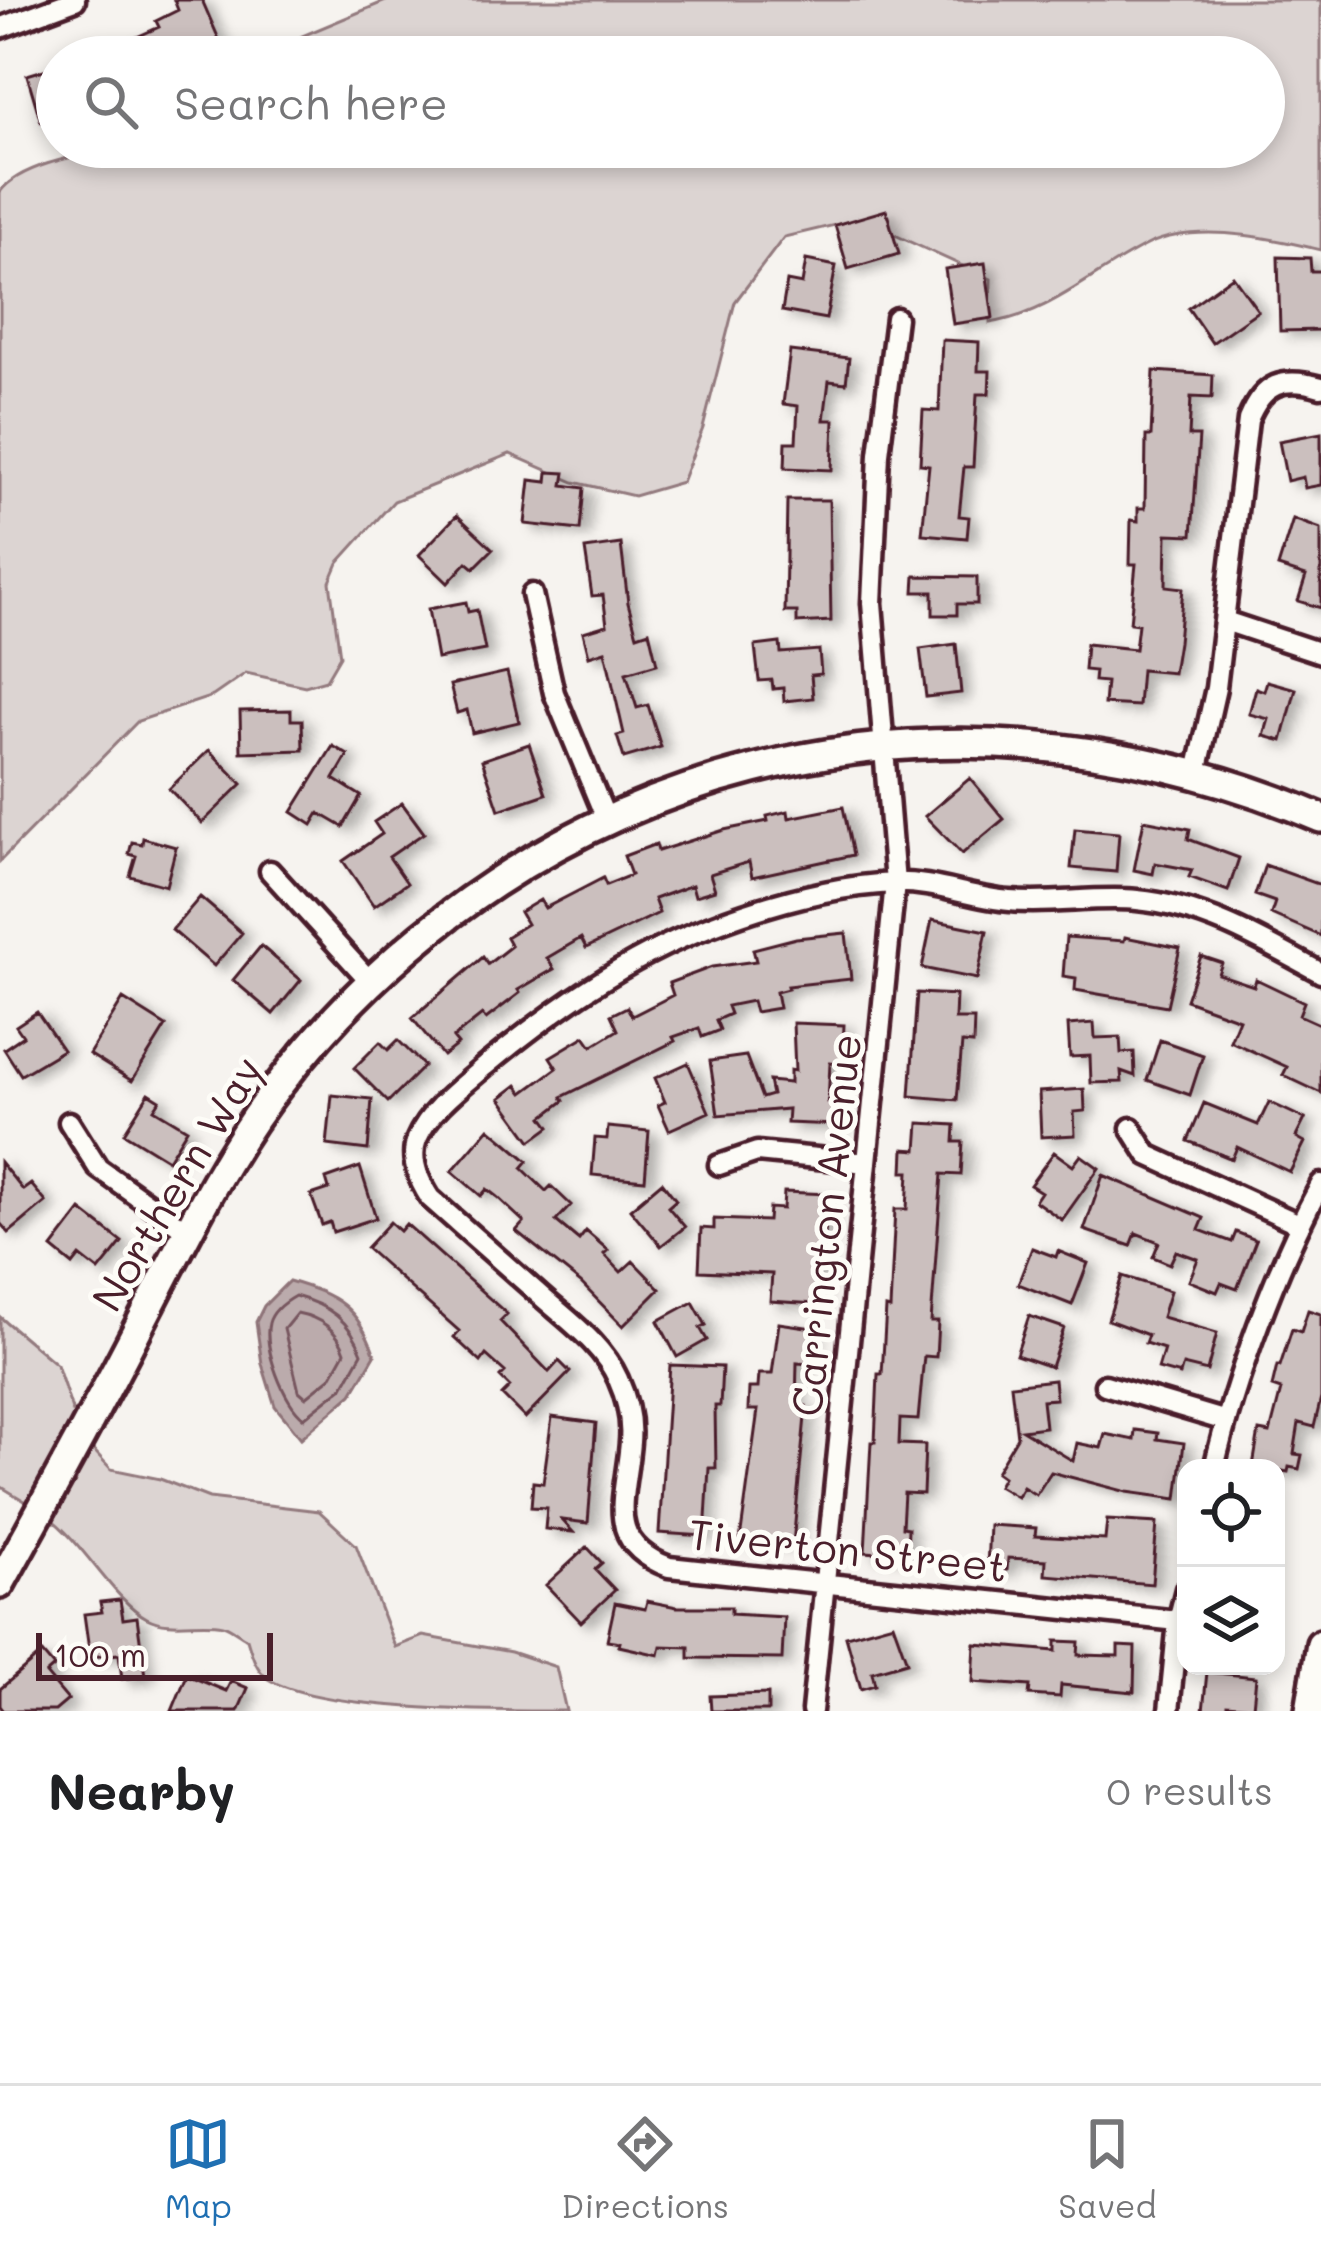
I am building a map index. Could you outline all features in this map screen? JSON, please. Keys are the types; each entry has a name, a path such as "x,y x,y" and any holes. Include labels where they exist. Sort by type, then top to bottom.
{"street":[{"path":"0,28 75,0"},
{"name":"Carrington Avenue","path":"812,1711 896,883 874,659 874,540 896,318"},
{"path":"1197,772 1211,718 1248,420 1256,400 1268,389 1284,382 1321,387"},
{"path":"532,594 554,693 607,820"},
{"path":"1225,621 1321,652"},
{"name":"Northern Way","path":"0,1584 188,1232 277,1087 369,980 480,892 536,856 607,820 695,785 760,767 882,747 1016,742 1072,748 1197,772 1321,818"},
{"path":"270,871 369,980"},
{"path":"896,883 942,886 1030,903 1153,902 1228,922 1321,974"},
{"name":"Tiverton Street","path":"896,883 811,896 710,926 665,946 546,1016 465,1083 430,1119 416,1141 418,1180 430,1198 594,1344 616,1374 628,1407 631,1440 622,1493 623,1522 631,1544 647,1559 669,1567 1177,1621"},
{"path":"69,1122 98,1168 188,1232"},
{"path":"1131,1128 1148,1156 1299,1224"},
{"path":"718,1165 757,1152 867,1162"},
{"path":"1216,1459 1226,1420 1299,1224 1321,1184"},
{"path":"1105,1385 1226,1420"},
{"path":"1168,1711 1177,1630"},
{"path":"1310,1711 1321,1644"}],"shaded area":[{"path":"388,0 1321,0 1321,250 1234,234 1166,238 1127,255 1032,311 990,323 991,279 860,219 784,237 735,302 703,428 682,482 634,496 574,482 510,454 394,501 338,563 330,582 340,656 326,680 305,686 246,673 213,696 138,721 0,861 0,192 24,173 38,168 1285,168 1285,36 302,36"},
{"path":"0,1317 57,1365 77,1425 33,1506 0,1486"},
{"path":"87,1443 111,1469 160,1479 209,1498 319,1511 356,1545 395,1647 423,1636 511,1652 556,1667 566,1711 410,1707 327,1698 268,1679 257,1666 247,1639 226,1626 147,1618 47,1516"}],"water":[{"path":"289,1281 344,1305 361,1325 375,1355 352,1394 301,1438 275,1406 256,1322 264,1306"}],"building":[{"path":"174,0 202,0 218,36 139,36 159,27 156,21 178,10"},
{"path":"36,72 36,105 27,75"},
{"path":"886,210 899,254 848,269 835,225"},
{"path":"1278,257 1310,258 1311,271 1321,271 1321,330 1280,331"},
{"path":"806,260 836,266 826,319 782,311 787,281 802,284"},
{"path":"985,263 993,318 953,324 945,269"},
{"path":"1233,276 1258,311 1212,343 1188,308"},
{"path":"942,340 979,342 978,371 990,371 989,394 977,394 973,467 964,467 959,516 969,517 967,538 922,534 929,465 920,464 923,410 939,411"},
{"path":"790,351 849,358 846,383 829,381 824,420 834,420 832,470 785,468 786,442 796,442 798,406 783,404"},
{"path":"1154,371 1213,375 1212,398 1191,397 1189,436 1199,436 1192,535 1167,534 1166,586 1183,588 1178,642 1173,673 1141,670 1138,706 1104,704 1106,682 1094,681 1095,671 1084,670 1086,644 1135,649 1138,624 1130,623 1136,564 1130,564 1131,520 1138,521 1138,508 1145,508 1146,436 1151,436"},
{"path":"1321,433 1321,485 1305,488 1303,477 1287,481 1279,441"},
{"path":"548,472 565,473 563,485 584,488 580,530 525,524 530,480 547,482"},
{"path":"787,500 829,500 831,621 797,623 797,612 785,612"},
{"path":"457,515 493,549 474,568 467,562 448,583 419,555"},
{"path":"1293,519 1321,529 1321,608 1298,601 1306,576 1278,567"},
{"path":"621,544 637,635 649,631 657,664 626,673 637,708 648,705 661,747 624,758 617,736 624,734 605,651 589,656 583,632 607,625 603,595 592,596 585,549"},
{"path":"915,576 977,577 977,604 957,604 957,615 933,615 933,592 914,592"},
{"path":"466,602 468,612 477,610 485,650 437,659 428,609"},
{"path":"780,643 781,653 819,650 821,674 811,675 813,698 784,701 783,688 773,689 772,680 759,681 755,646"},
{"path":"956,644 961,693 926,697 920,649"},
{"path":"507,672 519,722 472,733 467,710 457,713 450,685"},
{"path":"1267,681 1296,689 1282,741 1264,736 1269,719 1249,714 1256,688 1264,691"},
{"path":"291,710 291,720 302,720 303,750 241,752 240,711"},
{"path":"529,744 546,794 499,810 482,760"},
{"path":"333,746 348,755 334,779 361,796 343,827 319,813 312,825 292,812"},
{"path":"209,750 242,784 202,823 169,789"},
{"path":"970,778 1004,819 962,854 925,816"},
{"path":"402,803 424,833 389,857 407,883 374,906 343,861 382,834 374,822"},
{"path":"843,807 853,855 752,877 749,862 710,874 715,890 695,896 692,885 654,899 659,913 586,948 581,938 547,958 554,969 518,990 486,1019 482,1015 453,1038 458,1044 443,1056 412,1018 483,957 488,964 511,946 506,937 527,924 520,912 540,900 545,908 603,878 606,885 631,875 624,856 656,844 658,851 768,821 767,816 788,811 789,818"},
{"path":"1144,820 1190,829 1188,839 1239,858 1228,891 1189,877 1192,870 1155,863 1153,874 1134,870"},
{"path":"1075,829 1119,833 1116,872 1071,868"},
{"path":"143,838 176,847 166,886 130,876 136,856 129,854 132,842 142,844"},
{"path":"1265,865 1321,885 1321,936 1271,914 1275,902 1255,895"},
{"path":"200,897 242,933 214,966 172,930"},
{"path":"932,920 987,931 977,979 922,968"},
{"path":"846,933 851,979 787,986 776,992 779,1008 755,1012 752,1001 727,1006 730,1014 716,1020 720,1030 702,1037 699,1028 673,1037 675,1041 562,1097 564,1101 543,1117 550,1127 531,1141 500,1098 517,1085 523,1093 557,1068 550,1057 585,1036 592,1046 618,1030 611,1015 627,1007 632,1016 673,995 669,983 712,967 756,961 753,949"},
{"path":"1066,937 1124,941 1125,937 1180,948 1167,1006 1075,990 1076,978 1063,976"},
{"path":"261,946 301,980 273,1014 233,980"},
{"path":"1201,956 1222,963 1218,974 1254,986 1256,979 1304,1002 1299,1015 1321,1025 1321,1093 1283,1075 1287,1067 1230,1041 1239,1019 1186,1000"},
{"path":"917,993 956,995 955,1019 974,1019 973,1044 962,1043 957,1100 910,1096"},
{"path":"123,999 166,1026 132,1081 89,1054"},
{"path":"37,1012 63,1050 21,1075 4,1049 23,1036 16,1026"},
{"path":"793,1023 844,1025 842,1064 830,1063 828,1102 838,1103 837,1125 787,1123 788,1109 718,1115 710,1061 746,1056 762,1098 772,1095 769,1081 790,1083 790,1070 795,1071"},
{"path":"1094,1023 1095,1038 1120,1037 1121,1053 1134,1052 1135,1076 1121,1071 1122,1082 1091,1083 1090,1056 1070,1057 1068,1025"},
{"path":"398,1040 424,1066 388,1102 354,1068 380,1042 388,1050"},
{"path":"1160,1040 1203,1055 1190,1095 1147,1080"},
{"path":"688,1063 709,1112 669,1130 658,1105 665,1102 655,1078"},
{"path":"1084,1089 1085,1111 1074,1112 1075,1135 1041,1137 1039,1092"},
{"path":"149,1093 160,1100 154,1109 187,1129 168,1160 124,1133"},
{"path":"332,1095 372,1099 368,1150 327,1145"},
{"path":"1269,1102 1305,1119 1296,1137 1305,1142 1290,1172 1237,1147 1232,1159 1188,1141 1204,1103 1258,1125"},
{"path":"919,1123 955,1125 954,1142 963,1142 961,1175 942,1174 931,1322 938,1322 936,1357 924,1356 918,1420 900,1419 899,1444 925,1445 923,1494 904,1493 902,1527 908,1528 907,1555 865,1552 871,1442 875,1442 886,1308 890,1309 895,1209 907,1209 909,1172 903,1172 904,1149 917,1150"},
{"path":"608,1127 649,1131 645,1180 592,1175 595,1138 607,1139"},
{"path":"489,1128 528,1161 522,1168 546,1191 551,1186 571,1205 556,1221 579,1240 586,1231 608,1250 604,1254 621,1272 633,1261 660,1289 623,1326 581,1283 516,1231 524,1222 497,1197 487,1189 481,1196 452,1171"},
{"path":"1054,1152 1073,1166 1081,1155 1099,1168 1062,1220 1035,1201 1041,1192 1030,1185"},
{"path":"0,1162 23,1190 31,1184 46,1202 9,1233 0,1223"},
{"path":"360,1167 376,1218 333,1232 330,1222 322,1225 311,1195 329,1189 326,1179"},
{"path":"1103,1175 1204,1218 1199,1230 1232,1242 1236,1232 1256,1240 1237,1289 1221,1283 1217,1292 1189,1281 1198,1259 1176,1251 1170,1264 1153,1257 1159,1242 1136,1233 1131,1246 1084,1230"},
{"path":"662,1182 676,1200 668,1207 685,1227 661,1246 630,1209"},
{"path":"784,1192 828,1194 816,1304 770,1301 772,1274 699,1271 701,1228 714,1229 714,1219 768,1221 769,1208 783,1209"},
{"path":"81,1210 122,1242 99,1271 80,1256 73,1265 52,1248"},
{"path":"390,1222 400,1231 406,1224 507,1314 500,1321 549,1372 559,1361 570,1372 525,1418 502,1395 510,1387 500,1377 505,1372 486,1355 481,1362 454,1337 459,1331 366,1248"},
{"path":"1032,1248 1056,1257 1058,1251 1088,1263 1072,1305 1018,1284"},
{"path":"1122,1276 1170,1291 1162,1317 1217,1333 1207,1371 1183,1365 1180,1375 1158,1369 1164,1349 1145,1343 1148,1335 1108,1320"},
{"path":"693,1302 706,1325 700,1328 707,1340 677,1357 658,1321"},
{"path":"1308,1310 1321,1314 1321,1398 1314,1427 1299,1423 1294,1454 1302,1455 1299,1469 1289,1467 1288,1472 1285,1459 1254,1459 1259,1431 1270,1433 1281,1390 1272,1387 1277,1366 1292,1329 1301,1332"},
{"path":"1029,1316 1064,1328 1051,1367 1016,1355"},
{"path":"779,1323 813,1328 808,1364 797,1363 796,1405 806,1406 793,1544 740,1540 758,1410 748,1410 749,1388 758,1388 759,1374 772,1374"},
{"path":"670,1365 722,1367 720,1406 715,1406 716,1468 709,1468 705,1536 659,1533"},
{"path":"1054,1380 1056,1399 1042,1400 1045,1427 1022,1430 1073,1461 1077,1443 1101,1448 1105,1434 1134,1440 1135,1430 1184,1443 1182,1459 1177,1459 1177,1499 1127,1492 1051,1472 1036,1495 1023,1487 1017,1497 998,1486 1003,1477 996,1472 1017,1437 1011,1385"},
{"path":"552,1417 596,1423 588,1523 562,1520 573,1532 545,1529 547,1508 531,1507 533,1482 543,1483"},
{"path":"1107,1520 1157,1523 1152,1584 1045,1575 1046,1560 1008,1558 1007,1570 987,1568 989,1525 1036,1528 1035,1536 1105,1540"},
{"path":"587,1547 602,1563 595,1569 615,1590 581,1622 546,1585"},
{"path":"120,1600 123,1619 137,1617 145,1676 122,1679 119,1654 90,1657 84,1614 102,1612 100,1602"},
{"path":"647,1601 677,1607 731,1607 731,1614 784,1617 782,1659 689,1658 689,1647 661,1646 659,1655 607,1640 615,1603 645,1609"},
{"path":"893,1623 907,1662 872,1672 875,1685 861,1689 846,1636"},
{"path":"1056,1641 1079,1642 1078,1655 1118,1656 1118,1646 1135,1647 1134,1692 1061,1685 1060,1697 1029,1695 1030,1686 973,1682 975,1644 1056,1651"},
{"path":"42,1653 54,1667 46,1674 68,1700 55,1711 4,1711 0,1689"},
{"path":"187,1675 226,1691 231,1681 248,1688 238,1711 172,1711"},
{"path":"1207,1675 1256,1677 1253,1707 1227,1705 1227,1711 1203,1711"},
{"path":"768,1694 768,1711 711,1711 710,1696"}]}
